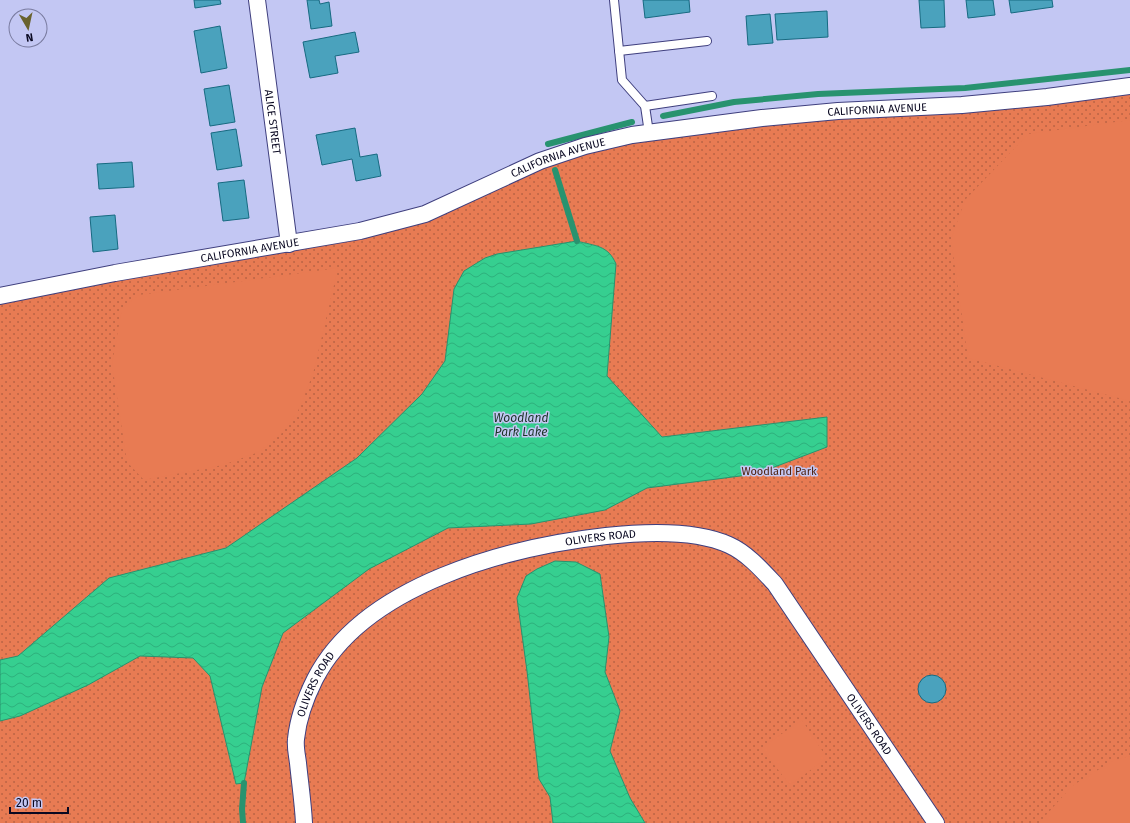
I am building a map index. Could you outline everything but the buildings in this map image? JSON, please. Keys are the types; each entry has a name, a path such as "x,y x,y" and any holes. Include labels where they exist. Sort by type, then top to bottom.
{"street":[{"name":"ALICE STREET","path":"257,0 288,244"},
{"name":"CALIFORNIA AVENUE","path":"0,296 115,273 360,231 425,214 540,161 585,146 649,133 762,118 838,111 962,105 1047,97 1130,86"},
{"name":"OLIVERS ROAD","path":"304,823 296,740 303,707 315,679 329,657 345,637 365,620 395,601 431,582 477,563 524,549 573,540 643,532 676,533 708,539 729,545 755,563 775,584 936,823"}],"lane":[{"path":"614,0 622,80 645,106 649,133"},
{"path":"619,51 707,41"},
{"path":"645,106 712,96"}],"green space":[{"name":"Woodland Park","path":"1130,85 1130,823 0,823 0,296 425,214 562,154 717,124"},
{"path":"1130,120 1130,401 968,358 951,239 965,200 1028,134"},
{"path":"338,268 313,374 298,411 281,434 259,452 223,465 144,480 127,462 112,364 122,308 139,295"},
{"path":"802,720 827,758 790,785 761,748"},
{"path":"1130,756 1130,823 1039,823 1072,786 1114,760"}],"water":[{"name":"Woodland Park Lake","path":"577,241 600,247 609,253 616,264 607,376 662,437 827,417 827,447 756,474 647,488 605,510 531,524 448,528 369,569 283,633 262,687 244,783 236,784 210,676 193,658 140,656 88,685 20,716 0,721 0,660 18,656 109,578 226,548 357,458 422,394 445,361 454,289 464,271 485,258 497,254"},
{"path":"555,561 576,562 600,574 609,637 605,672 620,711 610,751 630,798 645,823 553,823 550,797 539,779 517,598 526,576"}],"waterway":[{"path":"663,116 734,102 818,94 965,88 1130,70"},
{"path":"548,144 632,122"},
{"path":"555,170 577,241"},
{"path":"243,823 242,809 244,783"}]}
